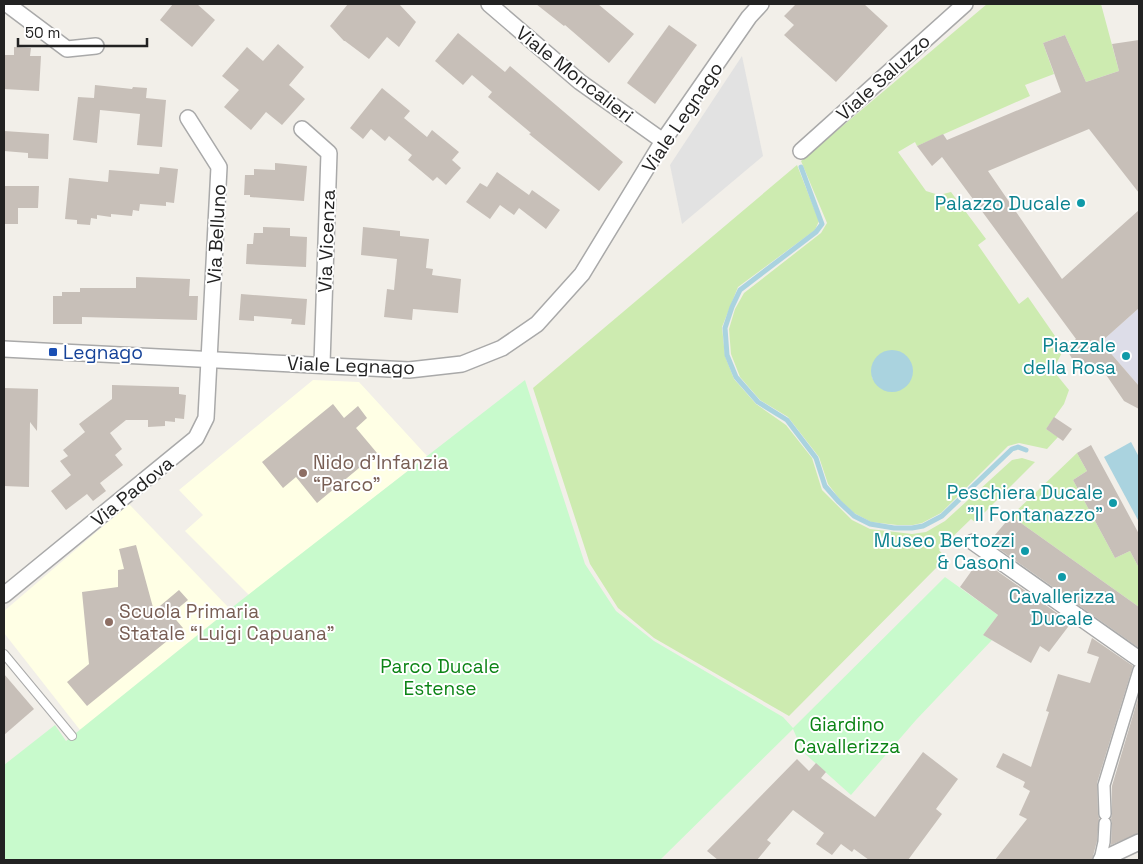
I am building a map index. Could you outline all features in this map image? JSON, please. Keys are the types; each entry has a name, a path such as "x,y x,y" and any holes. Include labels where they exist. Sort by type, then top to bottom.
{"street":[{"path":"7,4 67,49 96,46"},
{"name":"Viale Moncalieri","path":"489,4 580,82 663,141"},
{"name":"Viale Legnago","path":"4,349 409,370 462,364 502,348 537,324 582,274 746,10 761,4"},
{"name":"Viale Saluzzo","path":"801,151 965,4"},
{"name":"Via Belluno","path":"188,118 219,167 210,359"},
{"name":"Via Vicenza","path":"302,129 329,153 322,364"},
{"name":"Via Padova","path":"4,595 196,438 206,418 210,359"},
{"path":"973,542 1139,659"},
{"path":"1101,860 1105,818 1104,784 1139,670"},
{"path":"1101,860 1139,842"}],"lane":[{"path":"4,654 72,736"}],"shaded area":[{"path":"742,56 763,156 682,224 670,165"},
{"name":"Piazzale della Rosa","path":"1139,308 1139,386 1101,342"},
{"name":"Nido d’Infanzia “Parco”","path":"313,380 359,382 427,456 249,595 185,531 203,515 179,490"},
{"name":"Scuola Primaria Statale “Luigi Capuana”","path":"129,504 230,609 80,730 4,633 4,611"}],"green space":[{"path":"987,4 1101,4 1119,71 1086,82 1065,35 1043,43 1054,74 1025,85 1030,96 917,146 915,142 898,152 926,191 939,195 951,192 986,239 978,245 1019,304 1028,297 1064,349 1057,362 1056,374 1069,390 1064,404 1046,429 1058,437 1047,449 1019,443 1008,446 941,513 922,523 897,525 871,522 854,513 841,501 828,484 819,457 788,417 760,400 740,377 731,354 729,329 735,309 744,293 821,233 827,223 801,161","holes":["872,365 912,366 908,382 894,391 872,378"]},
{"path":"797,165 819,221 815,230 738,287 722,327 725,356 734,379 756,404 786,425 812,458 822,490 852,520 870,529 912,534 926,532 945,521 1012,460 1022,458 1035,462 975,522 971,519 939,550 946,558 789,716 654,638 618,608 590,564 533,388"},
{"name":"Parco Ducale Estense","path":"525,380 585,564 616,611 654,641 783,717 793,728 945,577 998,615 983,635 992,640 916,720 851,795 803,752 793,729 660,860 4,860 4,765 55,725 66,741 230,609"},
{"path":"1077,453 1087,471 1073,480 1115,558 1130,551 1139,568 1139,607 1011,516"}],"water":[{"path":"892,350 907,356 913,371 907,386 892,392 877,386 871,371 877,356"},
{"name":"Peschiera Ducale \"Il Fontanazzo\"","path":"1131,442 1139,457 1139,522 1104,457"}],"building":[{"path":"173,4 197,4 215,20 192,47 160,20"},
{"path":"348,4 399,4 416,22 399,47 387,37 369,59 344,41 330,26"},
{"path":"536,4 598,4 634,34 609,63 565,25"},
{"path":"796,4 864,4 888,26 836,82 784,35 794,25 784,16"},
{"path":"669,25 697,45 655,104 627,83"},
{"path":"458,33 505,72 510,66 623,162 599,191 529,134 531,133 488,97 492,92 472,75 463,85 435,61"},
{"path":"1065,35 1086,82 1119,71 1112,44 1139,40 1139,193 1089,129 988,171 1062,279 1139,210 1139,308 1101,342 1139,386 1139,409 1124,401 1098,363 1080,373 1066,348 1076,339 942,157 932,166 917,146 943,134 947,140 1061,92 1043,43"},
{"path":"278,44 304,67 289,85 305,99 282,125 266,112 251,130 224,107 239,90 222,76 247,47 263,61"},
{"path":"14,47 31,48 30,56 41,56 39,91 4,89 4,55 14,55"},
{"path":"95,85 132,89 133,87 147,88 146,98 166,100 162,147 137,145 140,114 100,110 97,143 73,140 78,97 94,98"},
{"path":"382,88 410,111 404,118 427,137 432,130 459,152 452,160 461,168 446,185 437,177 433,181 408,160 412,155 389,136 385,141 371,129 363,139 350,128"},
{"path":"4,131 49,134 48,159 28,158 28,153 4,151"},
{"path":"275,163 307,166 304,201 244,195 245,175 254,175 254,169 275,170"},
{"path":"160,167 178,169 174,203 166,202 166,206 140,204 139,211 133,210 132,216 111,214 111,217 97,215 97,219 91,218 90,225 77,224 77,220 65,219 69,178 108,182 109,170 159,174"},
{"path":"497,172 529,195 532,190 560,210 546,229 519,208 514,215 500,205 490,219 466,202 480,183 487,187"},
{"path":"4,186 39,186 38,208 18,208 18,224 4,224"},
{"path":"263,227 290,228 290,236 307,237 306,267 246,264 247,244 253,244 254,233 263,233"},
{"path":"363,227 400,231 400,236 429,239 426,268 433,269 432,275 461,279 458,313 413,309 412,320 384,317 387,289 394,290 397,259 361,255"},
{"path":"136,277 190,279 189,296 198,296 197,320 82,317 82,324 53,324 53,296 62,296 62,292 80,292 80,288 136,288"},
{"path":"241,294 307,299 305,325 291,324 292,319 254,316 254,321 239,320"},
{"path":"112,385 179,387 179,394 186,395 184,419 175,418 175,422 165,421 165,426 148,427 148,420 126,420 110,433 122,449 115,455 123,465 100,483 106,491 93,501 87,494 66,510 51,491 71,475 60,461 68,456 63,450 85,432 79,424 112,399"},
{"path":"4,388 38,389 37,431 30,422 29,487 4,486"},
{"path":"333,404 344,418 358,406 367,418 356,428 377,453 317,503 296,477 283,488 262,462"},
{"path":"1054,417 1072,429 1063,441 1046,429"},
{"path":"1091,445 1139,534 1139,568 1130,551 1115,558 1073,480 1087,471 1077,453"},
{"name":"Cavallerizza Ducale","path":"1011,516 1139,607 1139,648 989,542"},
{"path":"136,545 154,611 179,590 188,600 171,614 183,628 87,706 67,682 89,664 82,592 118,587 118,570 124,569 119,549"},
{"path":"980,559 1071,623 1049,652 1040,646 1031,663 983,635 998,615 960,587"},
{"path":"1092,638 1133,666 1097,783 1099,818 1097,841 1092,860 995,860 1027,819 1019,815 1030,791 1023,787 1025,782 996,767 1003,753 1031,767 1049,712 1046,711 1058,674 1090,683 1099,657 1087,653"},
{"path":"4,674 34,709 4,735"},
{"path":"1139,695 1139,833 1111,845 1112,786"},
{"path":"923,752 958,779 936,809 942,814 908,860 869,860 854,849 852,852 841,844 832,855 816,844 824,833 793,810 767,840 771,843 757,860 718,860 707,851 797,759 809,771 816,763 826,772 821,778 875,817"}],"waterway":[{"path":"801,167 822,224 816,232 740,290 725,328 727,355 736,377 758,402 787,420 816,458 825,486 854,516 870,524 894,528 923,526 942,516 1012,449 1018,447 1026,450"}],"place":[{"name":"Palazzo Ducale","path":"1081,203"},
{"name":"Legnago","path":"53,352"},
{"name":"Piazzale della Rosa","path":"1126,356"},
{"name":"Nido d’Infanzia “Parco”","path":"303,473"},
{"name":"Peschiera Ducale \"Il Fontanazzo\"","path":"1113,503"},
{"name":"Museo Bertozzi & Casoni","path":"1025,551"},
{"name":"Cavallerizza Ducale","path":"1062,577"},
{"name":"Scuola Primaria Statale “Luigi Capuana”","path":"109,622"}],"park label":[{"name":"Giardino Cavallerizza","path":"847,735"}]}
